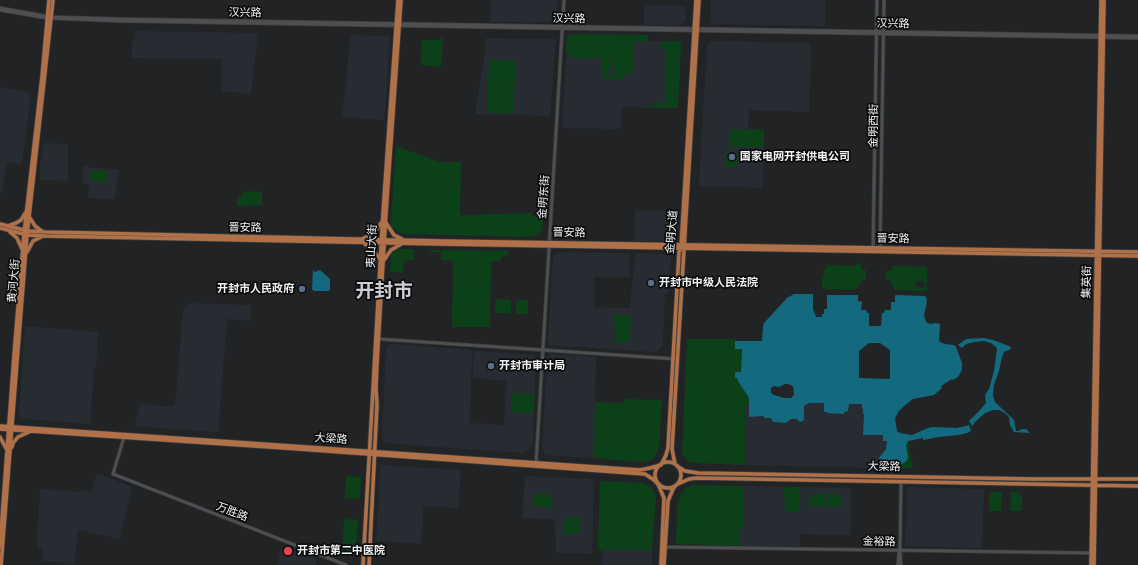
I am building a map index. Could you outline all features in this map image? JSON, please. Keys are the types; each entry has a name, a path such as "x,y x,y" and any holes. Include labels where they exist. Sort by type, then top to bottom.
{"main road":[{"name":"黄河大街","path":"1,565 24,254 49,17 49,0"},
{"name":"黄河大街","path":"49,17 53,0"},
{"name":"夷山大街","path":"369,565 384,221 400,0"},
{"name":"金明大道","path":"696,0 696,29"},
{"name":"金明大道","path":"661,464 668,448 699,0"},
{"name":"集英街","path":"1093,565 1102,0"},
{"path":"8,226 21,220 28,213 31,221 44,234 34,241 24,254"},
{"path":"384,221 394,235 403,242 391,250 382,260 374,250 362,241 373,234 384,221"},
{"name":"晋安路","path":"0,224 26,233"},
{"name":"晋安路","path":"0,228 9,231 44,234 403,242 873,250 1098,253 1138,252"},
{"path":"9,231 17,238 24,254"},
{"name":"晋安路","path":"1098,253 1138,256"},
{"name":"夷山大街","path":"363,565 382,260"},
{"name":"金明大道","path":"675,359 672,448 676,465"},
{"name":"大梁路","path":"0,426 32,431 375,453 640,474 651,477 658,484"},
{"name":"大梁路","path":"0,429 10,428 369,453"},
{"path":"9,452 17,438 32,431"},
{"path":"0,437 9,452"},
{"name":"黄河大街","path":"0,546 9,452"},
{"path":"661,565 664,498 663,492 656,480 655,472 661,464 667,462 676,465 681,476 668,501 664,565"},
{"name":"大梁路","path":"536,465 640,470 661,464"},
{"name":"大梁路","path":"676,465 685,471 698,473 1024,479 1138,479"},
{"name":"大梁路","path":"677,484 693,478 1138,486"},
{"path":"658,484 668,488 677,484"},
{"name":"集英街","path":"1093,565 1094,485"}],"street":[{"name":"金明东街","path":"536,465 564,0"},
{"name":"金明西街","path":"873,250 877,0"},
{"name":"金明西街","path":"880,250 884,0"},
{"name":"汉兴路","path":"0,9 49,17 120,21 1138,37"},
{"path":"379,339 675,359"},
{"name":"万胜路","path":"124,437 113,474 346,565"},
{"path":"899,565 901,482"},
{"name":"金裕路","path":"666,547 1092,553"}],"shaded area":[{"path":"491,0 558,0 557,18 554,22 490,22"},
{"path":"711,0 825,0 825,26 713,24 710,21"},
{"path":"644,5 686,6 686,18 684,22 679,25 644,25"},
{"path":"135,31 258,33 251,94 222,91 222,59 131,58"},
{"path":"351,35 389,36 390,42 384,120 342,117"},
{"path":"486,38 556,39 550,116 476,114"},
{"path":"567,41 679,41 681,47 678,108 622,107 622,127 620,127 620,129 562,128"},
{"path":"711,41 811,43 809,112 749,110 748,129 764,129 763,188 699,186 707,44"},
{"path":"0,87 31,93 22,164 7,162 1,194 0,194"},
{"path":"44,143 68,144 68,181 40,180 40,166"},
{"path":"83,166 88,166 89,168 119,169 115,199 88,198 89,184 83,184"},
{"path":"635,211 672,211 672,238 667,241 635,241"},
{"path":"559,252 630,253 630,277 594,277 594,307 630,308 635,253 670,254 669,293 665,293 663,345 660,349 654,352 549,345 553,256"},
{"path":"188,303 251,305 250,321 227,319 218,432 134,426 140,403 155,406 175,406 183,309"},
{"path":"25,326 98,332 90,424 23,419 19,414"},
{"path":"390,344 472,350 470,423 504,425 506,381 473,378 474,351 534,355 536,358 533,441 529,449 522,453 384,443 382,438 386,348"},
{"path":"548,355 596,357 594,458 546,455 542,449 547,358"},
{"path":"746,403 749,403 749,417 763,416 765,418 771,418 773,422 786,423 791,419 797,419 804,405 809,403 824,403 844,412 849,404 862,404 864,414 887,441 886,449 879,459 879,468 745,465"},
{"path":"380,465 461,470 458,508 423,506 422,544 376,541"},
{"path":"97,473 132,487 120,539 78,530 74,564 42,561 43,550 41,548 37,548 40,489 80,492 81,490 92,492"},
{"path":"525,476 591,479 594,482 592,554 556,553 555,519 522,518"},
{"path":"744,486 851,488 850,535 800,534 800,546 739,546 739,529 743,529"},
{"path":"907,487 984,489 982,548 905,546"},
{"name":"开封市第二中医院","path":"283,546 316,559 316,565 278,565 279,556"},
{"path":"602,550 652,550 652,565 602,565"}],"green space":[{"path":"571,34 648,35 648,41 634,41 634,73 626,73 623,79 603,79 602,58 569,58 569,53 566,50 567,37","holes":["604,48 612,49 612,67 616,67 615,75 603,75"]},
{"path":"443,38 441,67 421,65 422,40 440,40"},
{"path":"661,41 679,41 681,44 678,108 642,107 650,106 656,103 665,103 666,50 659,48"},
{"path":"604,49 611,49 610,75 604,74"},
{"path":"489,60 516,61 513,113 489,113 487,110"},
{"path":"730,129 764,130 763,147 729,147"},
{"path":"396,146 440,162 461,162 460,215 532,213 532,216 544,216 542,230 533,237 404,234 398,232 391,226"},
{"path":"727,152 737,153 737,167 726,167"},
{"path":"93,170 107,171 107,180 104,182 92,181 91,172"},
{"path":"244,191 262,192 262,205 238,206 238,199"},
{"path":"398,249 414,249 414,260 404,260 403,273 390,272 391,255"},
{"path":"430,250 509,251 508,255 502,256 500,261 491,261 490,327 452,327 453,261 441,260 441,252 430,252"},
{"path":"857,263 861,264 861,270 866,270 866,280 861,280 861,283 855,290 823,289 822,277 824,269 826,269 826,265 856,266"},
{"path":"892,266 927,267 927,283 924,283 924,281 916,281 915,287 924,288 924,286 927,286 927,291 894,290 894,286 891,285 891,280 886,279 886,271 892,271"},
{"path":"496,299 511,300 511,313 495,313"},
{"path":"517,300 527,301 527,314 516,313"},
{"path":"614,315 631,316 630,343 615,342 616,323 614,323"},
{"path":"687,339 736,339 735,348 742,349 741,372 735,378 737,378 749,398 749,403 746,403 745,465 693,463 687,461 682,454"},
{"path":"512,393 535,394 534,413 511,412"},
{"path":"624,399 662,400 659,448 654,458 650,461 638,462 594,458 595,402 624,403"},
{"path":"908,441 913,468 879,468 879,460 884,462 908,457 906,445"},
{"path":"346,476 361,477 360,499 345,498"},
{"path":"600,481 642,483 652,488 656,499 652,550 598,550"},
{"path":"693,485 744,486 743,529 739,529 739,546 676,544 677,508 680,495 687,487"},
{"path":"784,487 800,487 800,512 785,512"},
{"path":"991,491 1002,492 1001,511 989,511 989,495 991,495"},
{"path":"1011,492 1020,492 1020,495 1022,496 1022,511 1010,511"},
{"path":"535,493 550,495 551,507 533,506 533,495"},
{"path":"819,493 825,493 825,506 810,507 810,499 812,496"},
{"path":"829,493 841,497 842,507 828,507"},
{"path":"564,518 580,518 580,534 563,534"},
{"path":"344,519 358,520 356,553 350,557 342,553"}],"water":[{"path":"313,270 315,272 320,270 330,279 329,291 314,291 312,289"},
{"path":"794,294 813,294 813,309 816,317 822,317 822,314 824,314 824,309 827,309 827,295 858,295 858,301 862,302 861,310 866,310 867,313 869,313 869,326 881,326 882,313 884,313 885,310 891,310 891,302 895,302 895,295 925,296 927,299 924,315 926,322 930,324 940,324 939,340 940,342 954,345 956,347 962,363 962,370 958,377 941,386 942,388 934,395 913,399 904,406 895,418 897,431 912,435 933,427 957,428 969,425 971,431 959,435 923,440 923,438 908,441 906,445 908,457 905,462 902,464 885,464 879,460 886,449 887,441 883,441 883,435 863,435 864,414 862,404 849,404 848,411 844,412 844,414 824,412 824,403 809,403 804,406 804,420 800,422 797,419 791,419 786,423 773,422 771,418 765,418 763,416 749,417 749,398 737,378 735,378 735,372 741,372 742,349 735,349 735,341 762,341 764,323 787,298","holes":["869,343 880,343 890,350 890,379 859,378 859,351","785,384 793,386 794,394 791,398 784,398 771,393 772,387 779,387"]},
{"path":"984,338 993,340 1011,348 1004,352 1002,357 994,385 993,396 995,402 1014,420 1016,431 1026,429 1030,433 1014,432 1010,425 1009,417 999,410 993,410 985,413 972,426 969,421 986,403 985,395 989,389 994,371 997,349 991,343 984,341 966,344 962,348 958,345 966,339"}],"place":[{"name":"国家电网开封供电公司","path":"732,157"},
{"name":"开封市中级人民法院","path":"651,283"},
{"name":"开封市人民政府","path":"302,289"},
{"name":"开封市审计局","path":"491,366"},
{"name":"开封市第二中医院","path":"288,551"}],"district":[{"name":"开封市","path":"384,292"}]}
